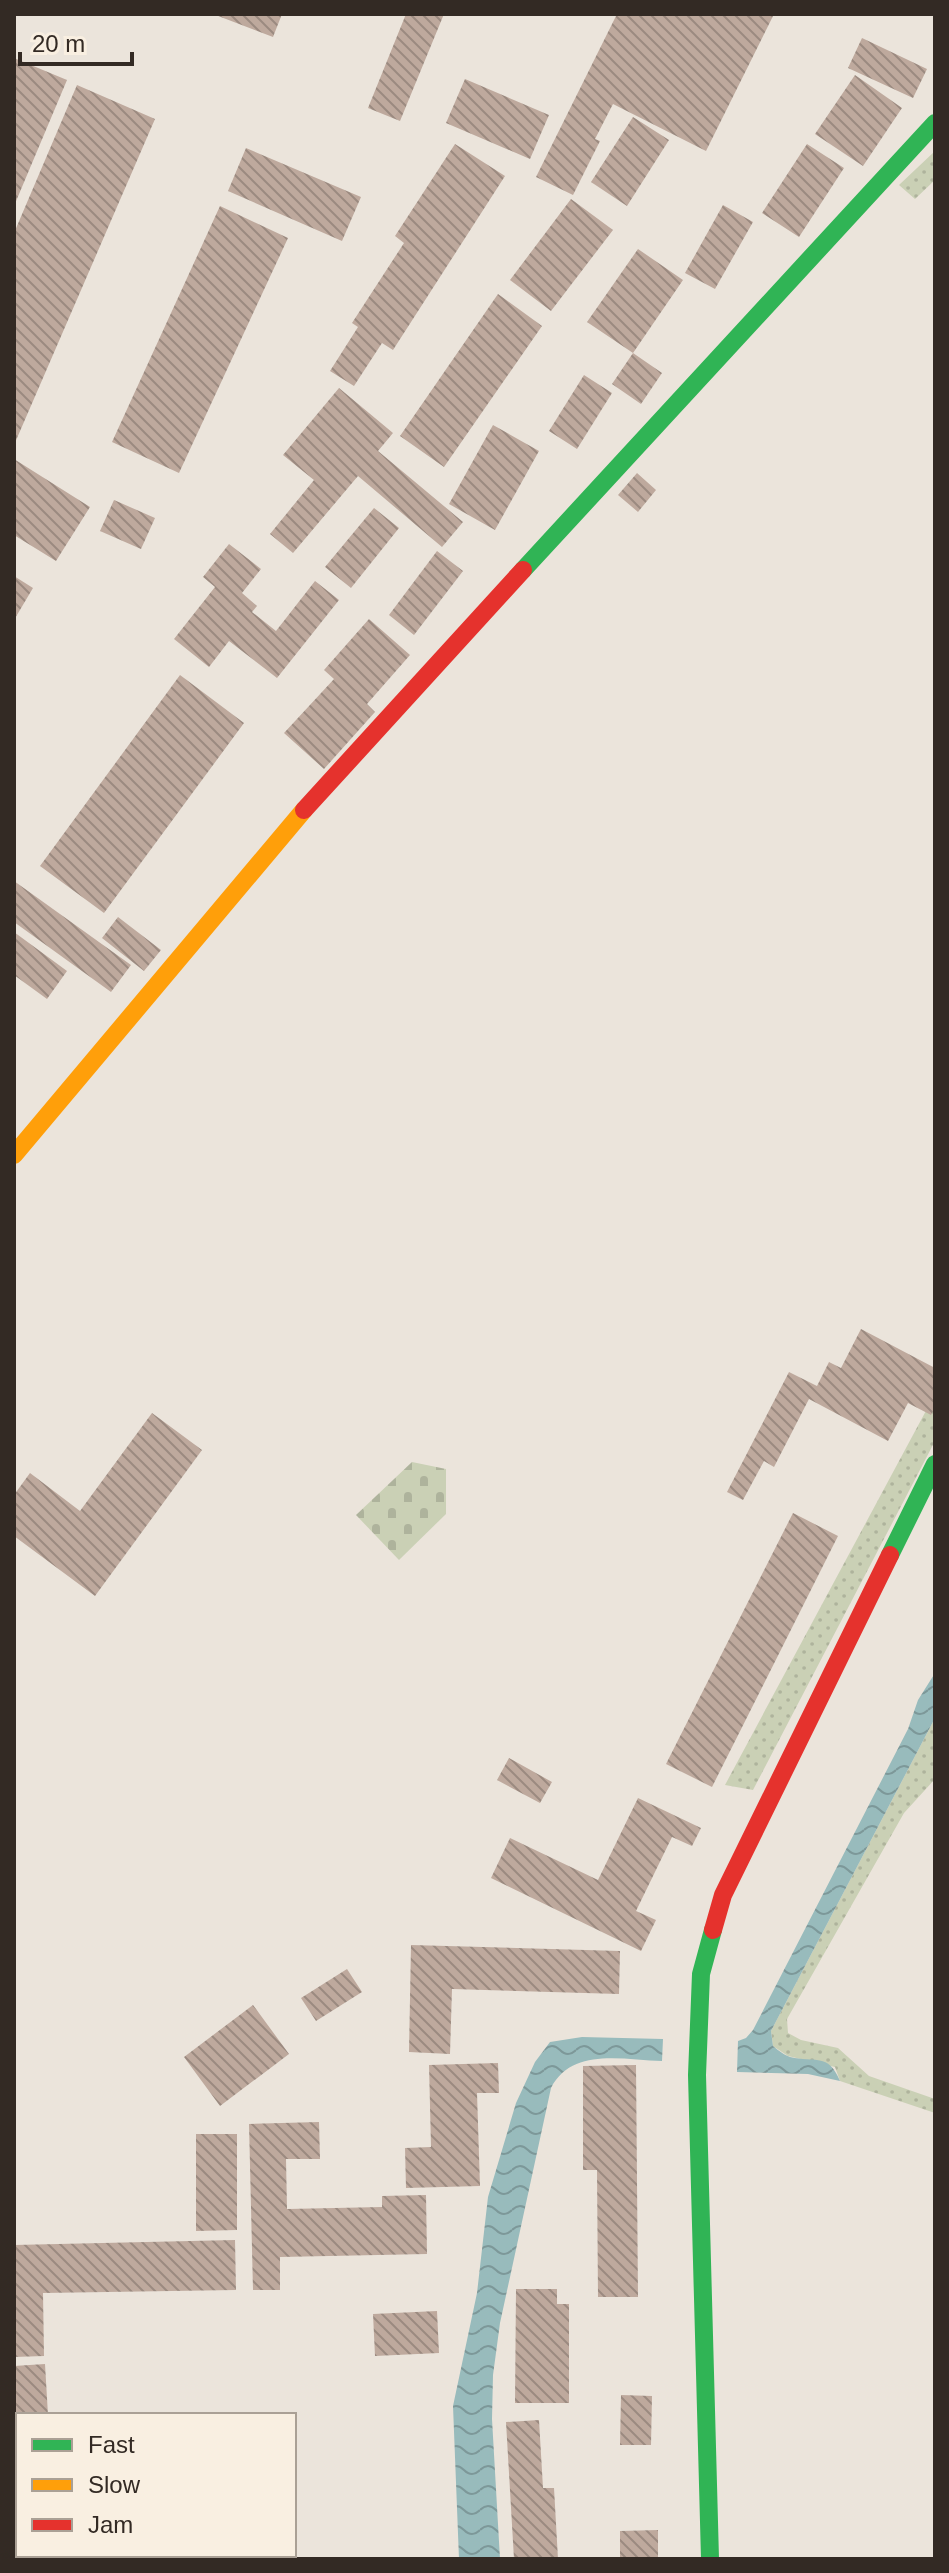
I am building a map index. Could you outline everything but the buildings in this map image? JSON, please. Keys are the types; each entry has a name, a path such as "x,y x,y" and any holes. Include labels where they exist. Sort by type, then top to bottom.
{"street":[{"path":"14,1155 324,787 935,123"},
{"path":"710,2559 697,2075 701,1974 723,1895 935,1464"}],"green space":[{"path":"935,151 935,180 915,199 899,185"},
{"path":"935,1394 935,1441 753,1790 725,1785"},
{"path":"412,1462 446,1469 446,1514 399,1560 356,1515"},
{"path":"935,1718 935,1779 904,1813 787,2019 788,2033 801,2040 838,2048 869,2076 935,2099 935,2113 840,2081 835,2067 788,2056 773,2046 771,2031"}],"water":[{"path":"935,1673 935,1718 771,2031 773,2046 779,2051 790,2057 825,2062 840,2081 808,2074 737,2072 738,2041 753,2030 908,1729 918,1700"},
{"path":"582,2037 663,2039 662,2061 615,2058 585,2061 560,2075 551,2088 500,2323 493,2375 492,2419 500,2559 459,2559 453,2406 477,2293 488,2197 516,2103 535,2062 550,2042"}],"traffic: fast":[{"path":"523,570 935,123"},
{"path":"890,1555 935,1464"},
{"path":"710,2559 697,2075 701,1974 713,1930"}],"traffic: slow":[{"path":"14,1155 304,810"}],"traffic: jam":[{"path":"304,810 523,570"},
{"path":"713,1930 723,1895 890,1555"}]}
